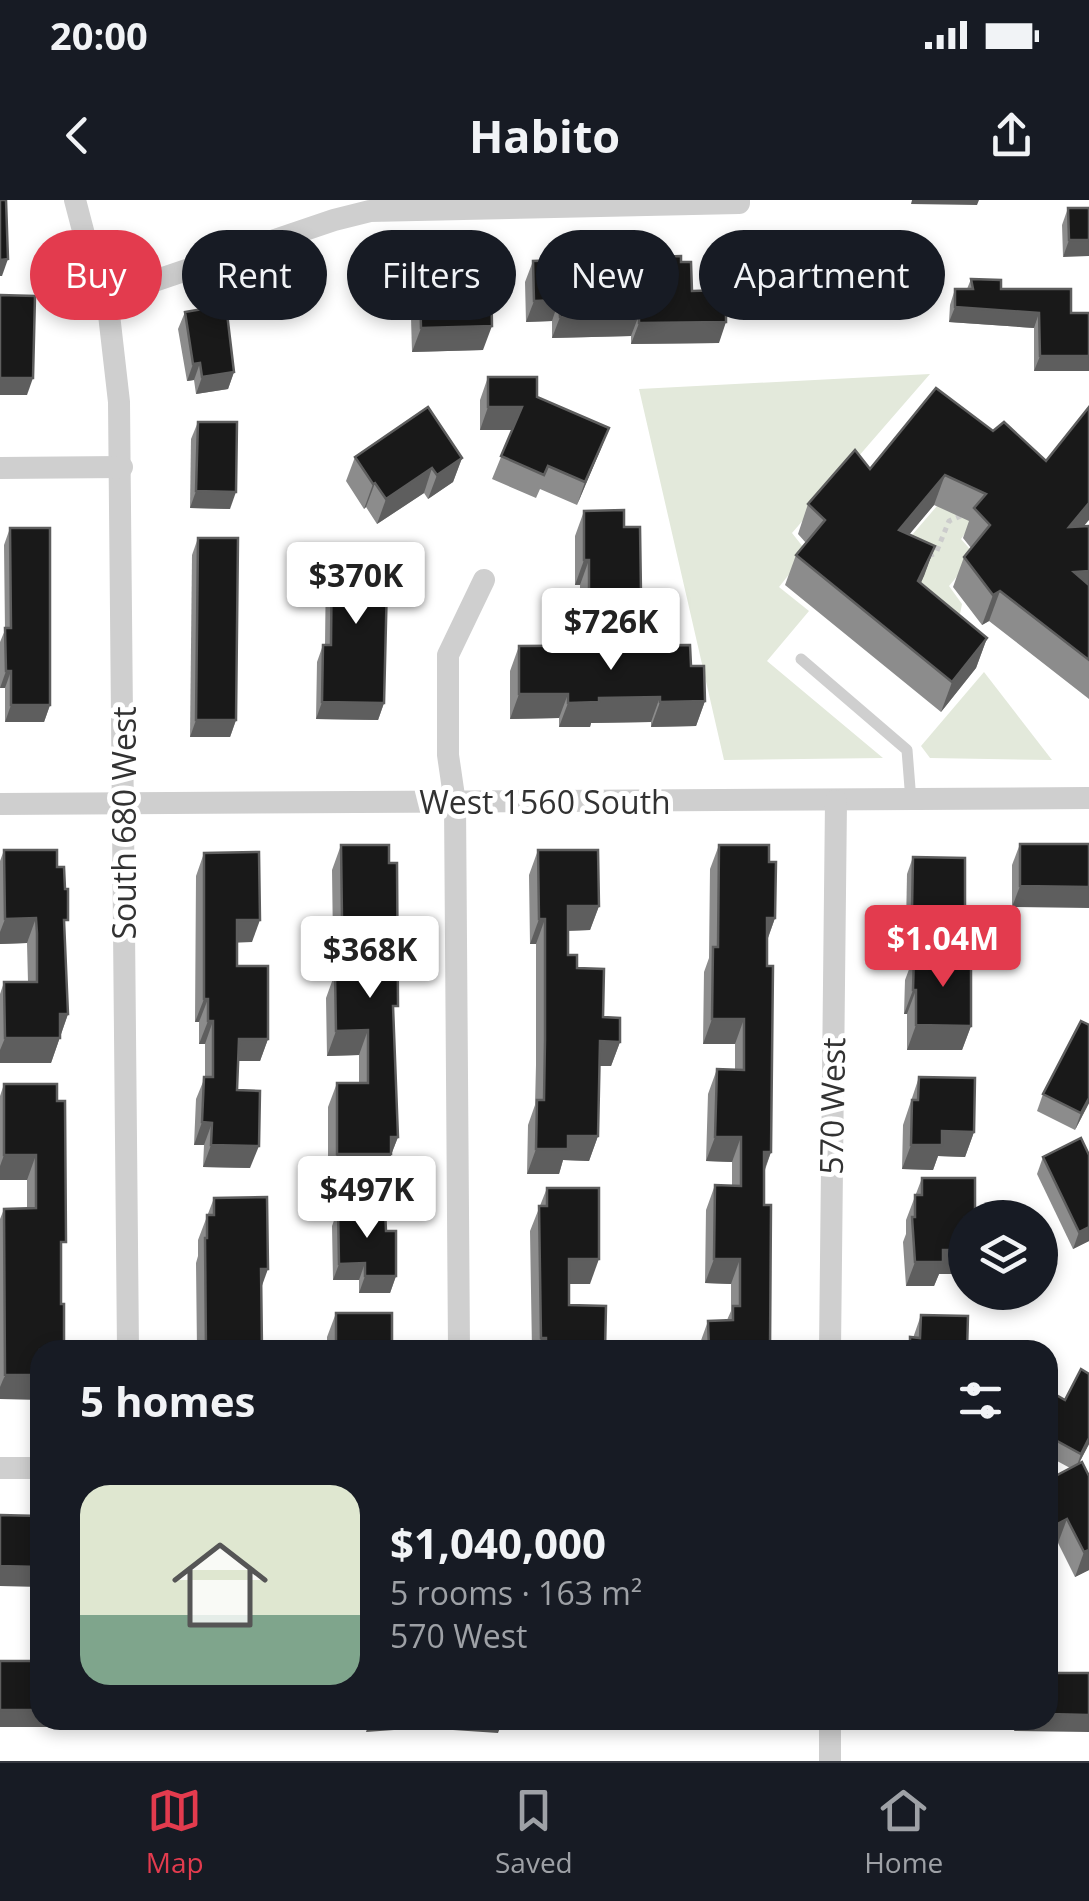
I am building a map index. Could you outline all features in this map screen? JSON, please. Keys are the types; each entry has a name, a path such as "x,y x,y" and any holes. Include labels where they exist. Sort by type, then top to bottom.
{"street":[{"name":"South 680 West","path":"76,200 83,230"},
{"path":"162,278 370,211 738,202"},
{"name":"South 680 West","path":"110,320 120,402 122,467 128,1340"},
{"path":"0,468 122,467"},
{"path":"459,1340 456,803 448,755 448,656 484,580"},
{"name":"West 1560 South","path":"0,804 911,802 1089,798"},
{"name":"570 West","path":"830,1340 836,802"},
{"path":"0,1468 30,1468"},
{"path":"830,1730 830,1761"}],"lane":[{"path":"801,659 906,750 911,802"}],"path":[{"path":"921,560 936,552 949,521 978,508"}],"shaded area":[{"path":"930,374 792,533 807,552 779,587 809,611 767,661 883,758 724,760 639,389"},
{"path":"962,477 989,501 961,539 975,555 949,586 962,604 960,614 934,630 881,571"},
{"path":"984,672 1052,760 930,758 921,746"}],"building":[{"path":"0,200 6,200 8,259 0,260"},
{"path":"1068,208 1089,208 1089,240 1069,240"},
{"path":"679,256 681,262 691,262 692,291 699,291 699,320 726,322 639,323 679,320"},
{"path":"536,261 536,301 534,301"},
{"path":"971,279 1001,280 1001,289 1071,289 1071,313 1089,313 1089,356 1040,356 1039,313 955,307 955,289 973,289"},
{"path":"0,295 30,296 30,320 34,320 33,378 0,378"},
{"path":"186,320 228,320 234,372 202,377 200,363 193,364"},
{"path":"421,320 492,320 492,326 421,328"},
{"path":"488,377 537,377 537,397 609,428 585,482 548,466 544,475 501,456 522,407 488,407"},
{"path":"936,388 993,431 1004,422 1046,461 1089,407 1089,503 1069,527 1089,526 1089,571 1074,572 1089,585 1089,660 1000,591 993,595 964,557 990,525 974,508 986,494 945,475 899,530 935,546 918,581 987,638 952,682 796,555 825,520 808,504 855,450 870,469"},
{"path":"428,407 462,458 437,475 432,468 386,499 355,457"},
{"path":"198,422 237,422 236,492 196,491"},
{"path":"624,510 624,527 640,527 641,594 589,595 584,511"},
{"path":"10,528 50,528 50,705 11,705 5,628 11,628"},
{"path":"198,538 238,538 236,720 196,720"},
{"path":"332,545 382,545 381,582 387,582 384,703 322,702 323,645 331,645"},
{"path":"690,645 691,666 704,666 705,701 660,702 660,697 568,703 568,694 519,694 519,646"},
{"path":"1020,844 1089,844 1089,887 1020,886"},
{"path":"341,845 389,845 389,863 397,863 398,1006 393,1006 398,1137 391,1137 391,1154 337,1154 337,1083 368,1083 368,1030 336,1031 335,973 366,973 364,918 342,918"},
{"path":"719,845 769,845 769,862 776,862 775,918 767,918 767,966 773,966 771,1152 764,1152 764,1205 771,1205 770,1340 709,1340 708,1321 733,1320 733,1306 740,1306 740,1259 714,1259 715,1185 741,1186 741,1137 715,1137 717,1069 744,1070 744,1019 712,1019 713,947 718,947"},
{"path":"4,850 57,850 57,867 64,867 68,889 68,920 64,920 68,1014 60,1014 60,1038 5,1038 4,982 37,982 37,933 36,918 5,919"},
{"path":"538,850 598,850 599,906 568,906 568,955 577,955 577,968 604,969 603,1017 620,1018 620,1042 600,1041 598,1136 568,1136 568,1149 536,1149 537,1100 544,1100 545,1040 545,919 539,919"},
{"path":"259,852 260,920 237,920 237,966 268,966 268,1039 239,1039 237,1090 260,1091 259,1146 211,1145 212,1123 202,1122 204,1077 213,1077 213,1021 208,1021 208,999 204,999 204,853"},
{"path":"913,857 965,858 965,910 912,909"},
{"path":"914,956 971,956 971,1026 916,1025"},
{"path":"1081,1021 1089,1025 1089,1098 1081,1113 1043,1094"},
{"path":"919,1077 975,1078 974,1132 942,1131 942,1145 911,1145 912,1100 918,1100"},
{"path":"4,1084 57,1084 57,1101 65,1101 66,1242 61,1242 64,1340 30,1340 30,1375 5,1375 4,1209 36,1208 36,1155 4,1155"},
{"path":"1081,1138 1089,1155 1089,1227 1079,1232 1043,1157"},
{"path":"922,1178 975,1178 975,1200 948,1200 948,1250 943,1250 943,1262 915,1262 912,1217 915,1195 922,1195"},
{"path":"547,1188 599,1188 599,1259 569,1259 569,1305 606,1306 605,1340 541,1338 539,1206 547,1206"},
{"path":"267,1197 268,1269 261,1269 262,1340 206,1340 205,1238 207,1215 214,1215 214,1198"},
{"path":"338,1209 385,1209 386,1231 396,1231 396,1276 365,1276 365,1263 339,1264"},
{"path":"336,1313 392,1313 392,1340 336,1340"},
{"path":"921,1315 968,1316 967,1340 910,1340 920,1338"},
{"path":"1081,1369 1089,1374 1089,1438 1081,1454 1058,1441 1058,1396 1065,1400"},
{"path":"1082,1462 1089,1476 1089,1550 1084,1552 1067,1519 1058,1524 1058,1475"},
{"path":"0,1515 30,1516 30,1567 0,1566"},
{"path":"0,1661 30,1661 30,1710 0,1710"},
{"path":"1058,1673 1089,1673 1089,1715 1058,1714"}]}
